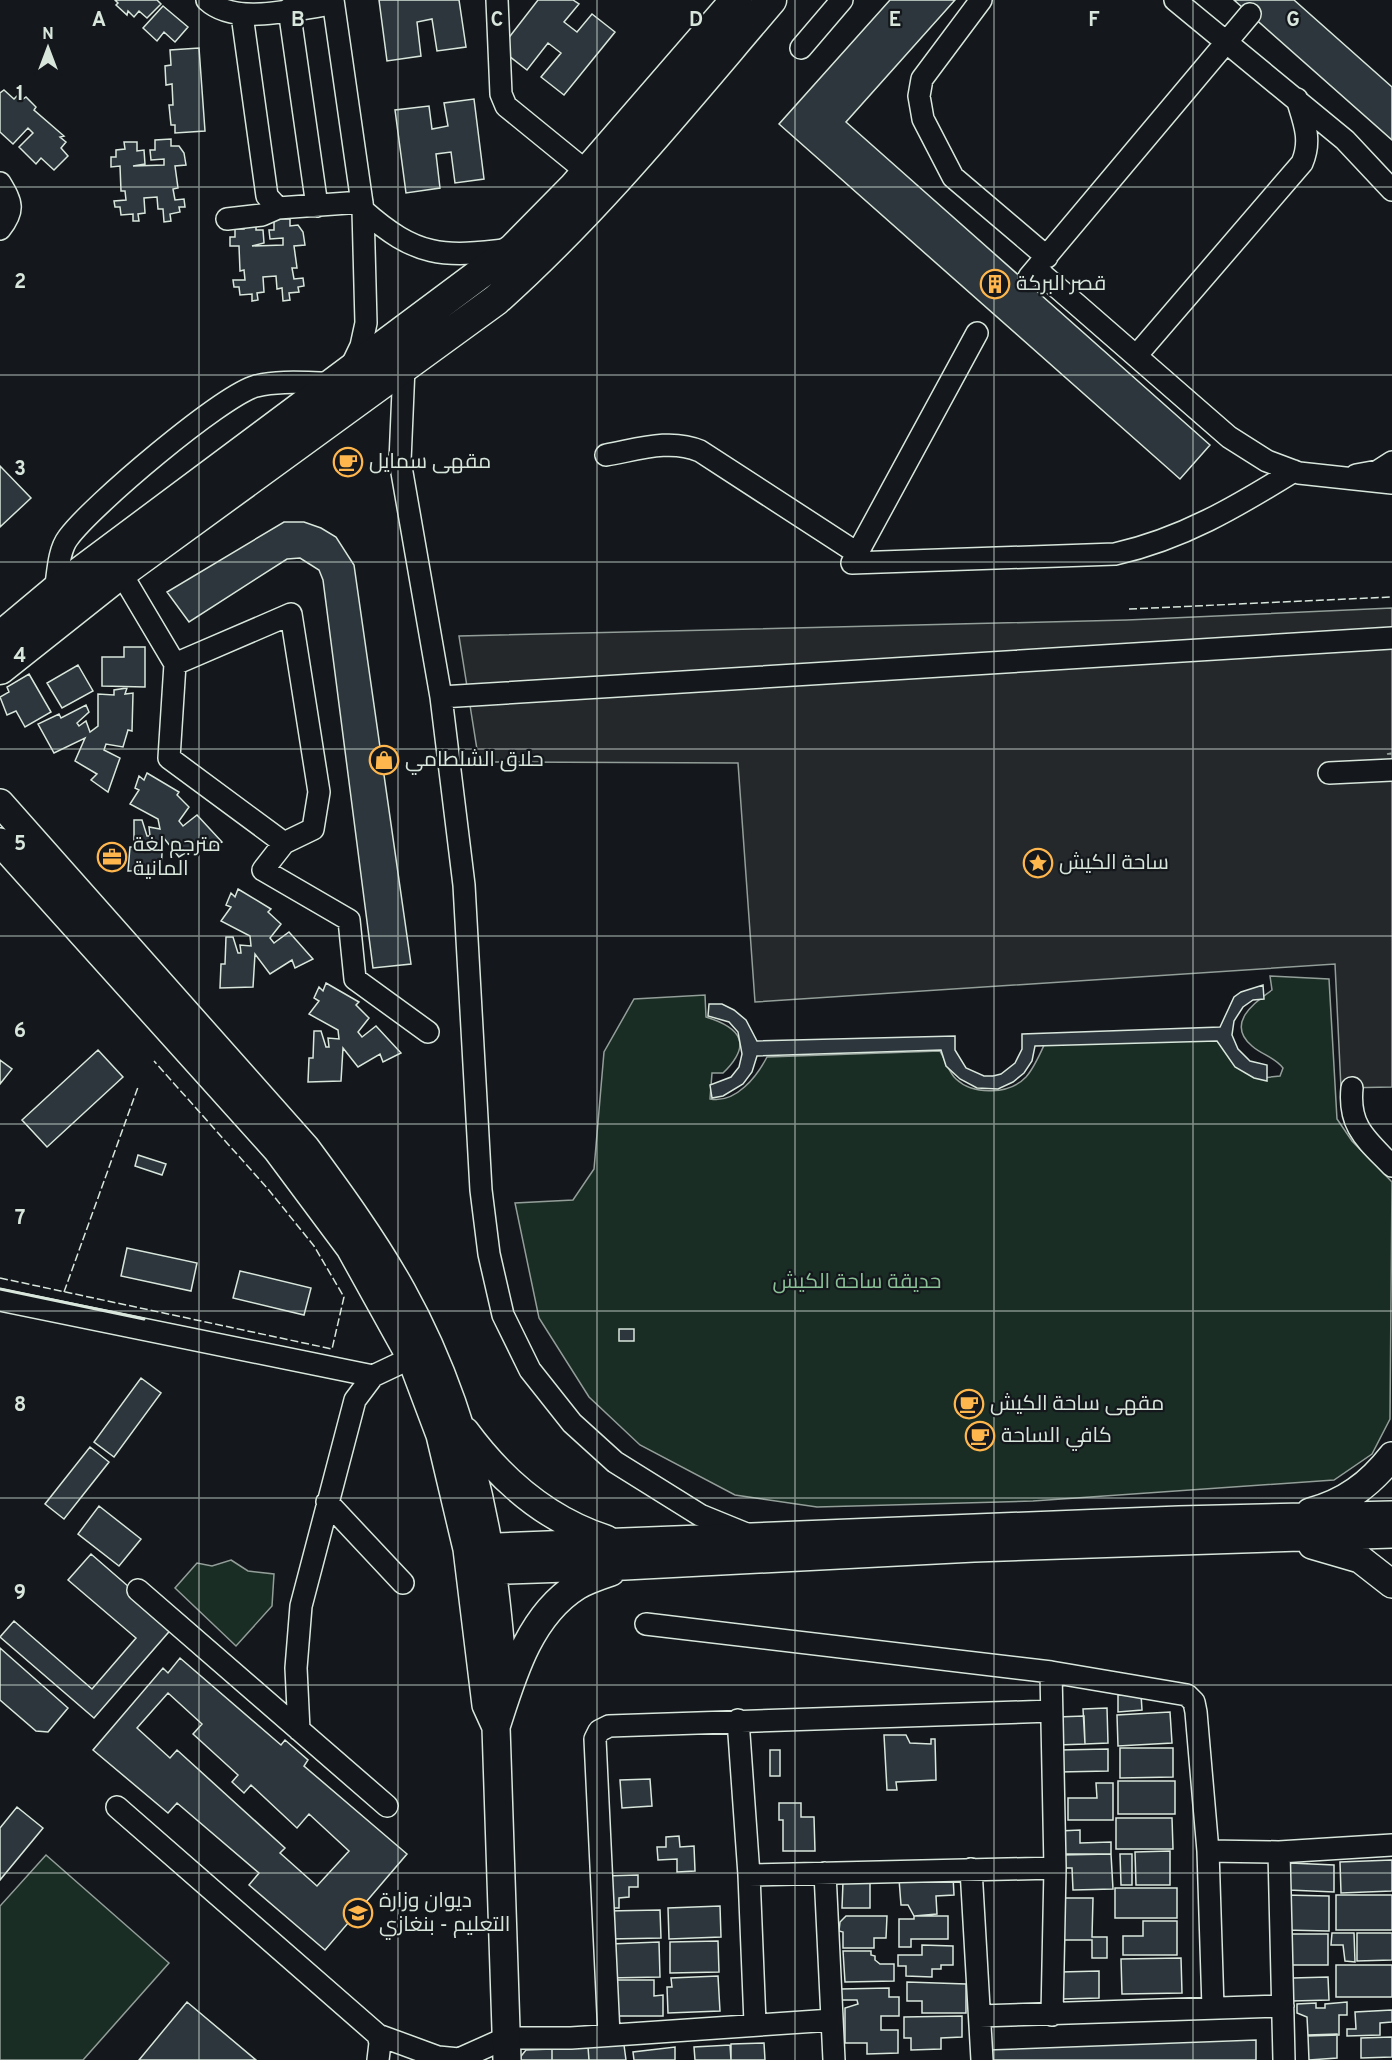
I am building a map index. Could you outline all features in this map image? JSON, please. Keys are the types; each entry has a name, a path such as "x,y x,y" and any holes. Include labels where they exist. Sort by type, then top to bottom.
{"highway":[{"path":"0,636 55,591 513,249 587,172 736,0"},
{"path":"0,669 121,573 496,300 591,209 771,0"}],"main road":[{"path":"0,803 306,1148 346,1202 403,1292 423,1332 459,1423 479,1560 505,1694"},
{"path":"0,842 301,1179 350,1248 411,1358 440,1436 479,1560 483,1688 486,1705 496,1728"},
{"path":"459,1423 479,1450 526,1497 561,1521 622,1555"},
{"path":"1280,1529 1352,1495 1377,1476 1392,1456"},
{"path":"479,1560 974,1548 1280,1529 1392,1515"},
{"path":"506,2049 496,1728 505,1694 535,1630 553,1607 576,1587 622,1555 758,1538 1179,1520 1280,1529 1392,1534"},
{"path":"1280,1529 1360,1559 1392,1584"}],"street":[{"path":"55,591 67,538 156,455 213,411 254,387 341,377 361,346 366,323 362,206 333,2 242,15 225,12 207,0"},
{"path":"496,0 501,94 506,106 587,172"},
{"path":"801,48 842,0"},
{"path":"981,0 922,79 919,96 923,119 953,177 1038,268 1229,437 1267,461 1294,471 1392,483"},
{"path":"1175,0 1345,140 1392,190"},
{"path":"289,9 317,206"},
{"path":"1038,268 1250,14"},
{"path":"242,15 267,196 278,208"},
{"path":"1136,356 1302,163 1308,150 1307,129 1297,99"},
{"path":"0,183 10,200 10,217 0,229"},
{"path":"227,219 262,215 278,208 362,206 401,241 424,250 450,255 513,249"},
{"path":"977,333 852,563 1114,554 1153,545 1194,529 1294,471"},
{"path":"405,367 400,461 441,697 464,885 481,1190 489,1254 503,1315 530,1370 572,1423 615,1462 700,1515 758,1538"},
{"path":"606,455 658,446 685,445 700,451 857,553"},
{"path":"1343,478 1378,471 1392,462"},
{"path":"121,573 176,664 169,758 284,843"},
{"path":"176,664 291,614 319,792 313,829 284,843 263,870 349,920 355,979 428,1032"},
{"path":"441,697 1392,638"},
{"path":"1329,773 1392,771"},
{"path":"1352,1088 1352,1114 1356,1126 1392,1166"},
{"path":"0,1300 373,1376"},
{"path":"299,1730 296,1668 301,1606 355,1400 373,1376 411,1358"},
{"path":"327,1502 403,1583"},
{"path":"138,1590 387,1806"},
{"path":"646,1623 1051,1672 1187,1695 1194,1702 1196,1712 1208,1851 1213,2008"},
{"path":"1051,1672 1055,1868 1052,2015"},
{"path":"609,2035 595,1739 599,1731 609,1726 738,1720 1051,1711"},
{"path":"738,1720 749,1875 755,2023"},
{"path":"117,1807 378,2035 438,2057 459,2059 506,2049 609,2035 755,2023 832,2020"},
{"path":"1208,1851 1279,1852 1392,1845"},
{"path":"1279,1852 1284,2060"},
{"path":"749,1875 1055,1868"},
{"path":"971,1869 982,2060"},
{"path":"825,1873 834,2060"},
{"path":"980,2016 1283,2006"},
{"path":"378,2035 380,2043 378,2060"}],"green space":[{"name":"حديقة ساحة الكيش","path":"1270,976 1329,979 1337,1119 1352,1141 1392,1182 1390,1419 1372,1454 1334,1480 1033,1501 817,1507 735,1495 640,1445 589,1397 539,1318 515,1203 573,1200 594,1169 604,1052 634,999 705,995 706,1017 728,1026 735,1032 740,1046 738,1054 723,1073 712,1073 710,1099 720,1099 737,1093 758,1072 767,1057 940,1051 956,1079 972,1088 992,1091 1011,1087 1026,1077 1045,1043 1219,1038 1262,1078 1280,1076 1283,1068 1252,1046 1241,1030 1242,1022 1250,1008 1272,990"},
{"path":"231,1560 248,1571 274,1574 272,1606 236,1646 175,1588 197,1563 212,1566"},
{"path":"46,1855 169,1963 83,2060 0,2060 0,1906"}],"shaded area":[{"name":"ساحة الكيش","path":"1392,608 1392,753 1387,754 1392,754 1392,1087 1341,1088 1335,964 755,1002 738,763 479,762 459,636 1127,620"}],"building":[{"path":"115,0 157,0 161,4 147,18 139,11 134,17 128,11 127,15 116,5 118,3"},
{"path":"379,0 459,0 466,47 437,51 432,19 417,22 421,56 387,61"},
{"path":"538,0 573,0 579,4 564,22 577,32 592,14 615,32 564,95 541,77 561,53 548,43 527,70 500,49"},
{"name":"قصر البركة","path":"890,0 955,0 846,122 1210,445 1180,479 779,124"},
{"path":"1234,0 1294,0 1392,87 1392,140"},
{"path":"163,6 188,27 175,42 164,32 157,41 143,28"},
{"path":"199,48 205,131 175,133 175,125 171,125 169,105 173,105 172,84 166,85 165,66 171,65 170,50"},
{"path":"4,90 14,99 18,95 23,99 26,97 36,107 34,110 64,136 60,137 66,142 61,148 68,156 54,170 41,158 36,164 19,147 33,133 28,128 13,144 0,132 0,93"},
{"path":"474,99 484,179 455,183 451,152 436,154 440,188 406,193 395,110 429,106 432,129 448,126 444,103"},
{"path":"171,139 171,146 179,146 184,153 186,165 175,166 178,188 173,189 175,200 184,199 185,207 179,207 180,212 170,214 171,221 164,222 163,209 158,209 157,197 144,198 145,213 138,214 139,221 133,221 133,214 121,215 120,207 115,207 114,201 126,200 125,191 121,191 120,166 111,167 111,157 116,157 116,150 125,149 124,142 137,142 137,151 144,150 145,164 133,166 164,165 164,159 151,160 150,150 155,150 155,140"},
{"path":"274,219 290,219 290,226 298,225 303,232 305,245 294,246 297,268 292,268 294,279 303,278 304,286 298,287 299,292 289,293 290,300 283,301 282,288 277,289 276,276 263,277 264,292 257,293 258,300 252,301 252,294 240,295 239,287 234,287 233,280 245,280 244,270 240,271 239,246 230,246 230,237 235,237 235,229 244,229 243,222 256,221 256,230 263,230 264,243 252,246 283,245 283,238 270,239 269,230 274,230"},
{"path":"0,466 31,498 0,527"},
{"path":"284,522 304,522 336,537 354,565 411,964 373,968 323,580 319,570 300,558 287,559 189,622 167,592"},
{"path":"124,647 145,647 145,687 102,686 102,657 124,657"},
{"path":"78,665 93,691 62,708 47,683"},
{"path":"29,674 51,712 25,727 16,711 7,715 0,697 9,692 7,687"},
{"path":"127,688 125,694 133,693 132,731 128,730 123,747 106,744 104,750 120,758 108,792 91,780 97,774 75,761 85,738 54,753 38,724 59,714 61,718 86,705 89,712 77,723 79,726 86,721 90,732 98,726 98,694 114,695 114,690"},
{"path":"147,773 179,792 177,795 189,807 179,821 183,826 197,815 222,842 203,851 201,843 179,857 163,837 161,870 128,871 130,847 134,847 134,820 142,820 147,836 150,836 149,827 160,829 158,819 130,804 139,790 135,788 139,776 144,780"},
{"path":"238,889 271,909 268,912 281,924 270,938 274,943 289,932 313,959 295,968 292,960 270,974 255,954 253,987 220,988 221,964 225,964 226,937 233,937 238,953 241,953 240,945 251,946 250,936 221,921 231,907 226,905 231,893 235,897"},
{"path":"326,983 359,1002 356,1005 369,1018 358,1032 362,1037 376,1026 401,1053 383,1062 380,1054 358,1067 343,1048 341,1081 308,1082 309,1058 313,1058 314,1031 321,1031 326,1047 329,1047 328,1038 339,1039 338,1030 309,1014 319,1001 314,998 319,987 323,991"},
{"path":"1263,985 1264,999 1253,1000 1243,1007 1234,1021 1232,1035 1238,1049 1250,1061 1267,1065 1267,1081 1254,1078 1235,1067 1217,1041 1035,1046 1032,1061 1024,1073 1013,1082 998,1089 977,1088 960,1079 946,1066 941,1050 757,1056 752,1072 743,1084 723,1096 712,1098 710,1085 731,1077 739,1067 742,1054 738,1032 729,1022 708,1016 709,1004 722,1004 734,1010 746,1020 757,1041 955,1036 955,1050 966,1068 984,1076 993,1076 1001,1074 1015,1063 1022,1049 1022,1034 1220,1027 1234,997 1241,992"},
{"path":"98,1050 123,1077 47,1147 22,1120"},
{"path":"0,1060 12,1069 0,1084"},
{"path":"138,1155 166,1164 162,1175 135,1166"},
{"path":"127,1248 197,1263 191,1291 121,1276"},
{"path":"240,1271 311,1288 304,1315 233,1298"},
{"path":"619,1329 634,1329 634,1341 619,1341"},
{"path":"141,1378 161,1393 114,1457 94,1442"},
{"path":"90,1447 109,1462 64,1519 45,1504"},
{"path":"99,1506 141,1539 119,1566 78,1534"},
{"path":"91,1554 174,1626 94,1718 0,1637 14,1621 92,1689 136,1638 68,1580"},
{"path":"0,1648 68,1708 48,1732 36,1731 0,1700"},
{"path":"180,1658 281,1745 285,1740 308,1760 304,1766 407,1854 325,1950 249,1885 259,1873 177,1803 168,1813 93,1750 163,1668 168,1673","holes":["168,1693 202,1724 193,1734 238,1775 232,1782 244,1793 251,1785 297,1828 309,1814 349,1851 317,1886 280,1853 285,1848 177,1750 170,1758 137,1728"]},
{"path":"1141,1694 1142,1710 1118,1712 1118,1695"},
{"path":"1107,1708 1108,1743 1085,1744 1083,1709"},
{"path":"1170,1712 1172,1743 1118,1746 1117,1715"},
{"path":"1084,1716 1085,1744 1058,1745 1057,1717"},
{"path":"884,1735 906,1735 910,1743 931,1744 931,1739 935,1739 936,1780 896,1782 897,1790 887,1790"},
{"path":"1120,1748 1173,1748 1173,1777 1120,1778"},
{"path":"1108,1749 1108,1771 1060,1772 1060,1750"},
{"path":"770,1750 780,1750 780,1776 770,1776"},
{"path":"650,1779 652,1806 622,1808 620,1780"},
{"path":"1118,1781 1175,1781 1175,1814 1118,1814"},
{"path":"1096,1783 1113,1783 1113,1820 1068,1820 1068,1798 1097,1798"},
{"path":"779,1803 801,1803 801,1817 814,1817 815,1851 783,1851 783,1820 779,1820"},
{"path":"17,1807 43,1828 0,1880 0,1828"},
{"path":"1116,1818 1172,1818 1173,1849 1116,1849"},
{"path":"1080,1830 1080,1843 1111,1842 1111,1854 1059,1854 1059,1831"},
{"path":"679,1836 680,1847 694,1846 695,1871 677,1872 677,1859 658,1860 657,1847 666,1847 666,1837"},
{"path":"1170,1851 1170,1885 1136,1885 1135,1852"},
{"path":"1111,1854 1113,1889 1073,1890 1072,1868 1061,1868 1061,1855"},
{"path":"1120,1854 1132,1854 1132,1885 1121,1885"},
{"path":"1392,1860 1392,1891 1341,1893 1340,1862"},
{"path":"1290,1863 1334,1865 1334,1892 1289,1890"},
{"path":"638,1875 638,1887 629,1887 629,1897 619,1898 619,1908 606,1908 605,1876"},
{"path":"953,1876 954,1895 936,1896 937,1914 914,1916 908,1905 901,1905 899,1879"},
{"path":"843,1882 870,1882 870,1908 842,1908"},
{"path":"1115,1888 1177,1888 1177,1918 1115,1918"},
{"path":"1284,1895 1329,1896 1329,1931 1284,1930"},
{"path":"1336,1895 1392,1895 1392,1930 1336,1930"},
{"path":"1057,1898 1093,1898 1092,1937 1107,1937 1107,1958 1092,1958 1092,1940 1056,1940"},
{"path":"720,1906 721,1937 669,1939 668,1908"},
{"path":"660,1910 661,1938 609,1939 608,1911"},
{"path":"846,1916 887,1916 886,1938 874,1938 874,1948 843,1948 843,1932 839,1931 840,1922"},
{"path":"914,1916 948,1916 948,1939 911,1939 911,1947 899,1947 899,1919 914,1919"},
{"path":"1143,1921 1177,1921 1177,1955 1123,1955 1123,1936 1143,1936"},
{"path":"1332,1933 1354,1933 1355,1962 1345,1961 1343,1945 1331,1945"},
{"path":"1357,1933 1392,1933 1392,1960 1357,1961"},
{"path":"1291,1934 1328,1934 1328,1965 1291,1965"},
{"path":"718,1941 719,1972 670,1973 670,1942"},
{"path":"659,1942 660,1977 609,1978 610,1944"},
{"path":"922,1945 953,1946 953,1965 941,1965 941,1969 932,1969 932,1977 906,1976 906,1966 898,1966 898,1955 922,1955"},
{"path":"843,1951 871,1951 871,1955 875,1956 875,1960 880,1964 894,1964 894,1981 845,1982"},
{"path":"1181,1958 1182,1993 1122,1994 1121,1959"},
{"path":"1336,1965 1392,1965 1392,1997 1336,1997"},
{"path":"1099,1971 1099,1998 1062,1999 1061,1972"},
{"path":"718,1976 720,2011 668,2013 667,1987 672,1987 671,1978"},
{"path":"1328,1977 1329,2000 1293,2001 1293,1978"},
{"path":"610,1980 654,1980 654,1996 663,1995 663,2016 610,2016"},
{"path":"907,1982 966,1984 966,2013 922,2013 922,2001 907,2001"},
{"path":"889,1988 889,1997 899,1997 899,2016 881,2016 881,2030 898,2030 898,2053 867,2054 867,2043 845,2043 845,2008 858,2004 857,2000 842,2000 841,1989"},
{"path":"187,2002 256,2060 139,2060"},
{"path":"1347,2002 1347,2015 1339,2015 1339,2035 1308,2036 1307,2017 1297,2013 1297,2004 1316,2003 1316,2008 1325,2008 1325,2004"},
{"path":"1392,2010 1392,2022 1380,2023 1380,2035 1347,2036 1347,2029 1356,2029 1355,2012"},
{"path":"962,2016 962,2037 941,2038 941,2049 911,2050 911,2038 904,2038 904,2017"},
{"path":"1337,2034 1337,2058 1309,2060 1308,2035"},
{"path":"1392,2037 1392,2057 1361,2058 1361,2038"},
{"path":"1256,2040 1256,2060 988,2060 988,2050"},
{"path":"764,2043 765,2060 731,2060 731,2044"},
{"path":"624,2045 626,2060 589,2060 588,2047"},
{"path":"730,2045 731,2060 695,2060 694,2047"},
{"path":"588,2047 589,2060 552,2060 552,2049"},
{"path":"675,2047 675,2060 634,2060 633,2052"},
{"path":"552,2049 552,2060 518,2060 526,2050"}],"fence":[{"path":"1129,609 1392,597"},
{"path":"0,1278 332,1349 344,1297 314,1246 268,1189 154,1061"},
{"path":"64,1292 138,1087"}],"wall":[{"path":"0,1289 144,1319"}],"place":[{"name":"قصر البركة","path":"995,284"},
{"name":"مقهى سمايل","path":"348,462"},
{"name":"حلاق الشلطامي","path":"384,760"},
{"name":"مترجم لغة المانية","path":"112,857"},
{"name":"ساحة الكيش","path":"1038,863"},
{"name":"مقهى ساحة الكيش","path":"969,1404"},
{"name":"كافي الساحة","path":"980,1436"},
{"name":"ديوان وزارة التعليم - بنغازي","path":"358,1913"}]}
